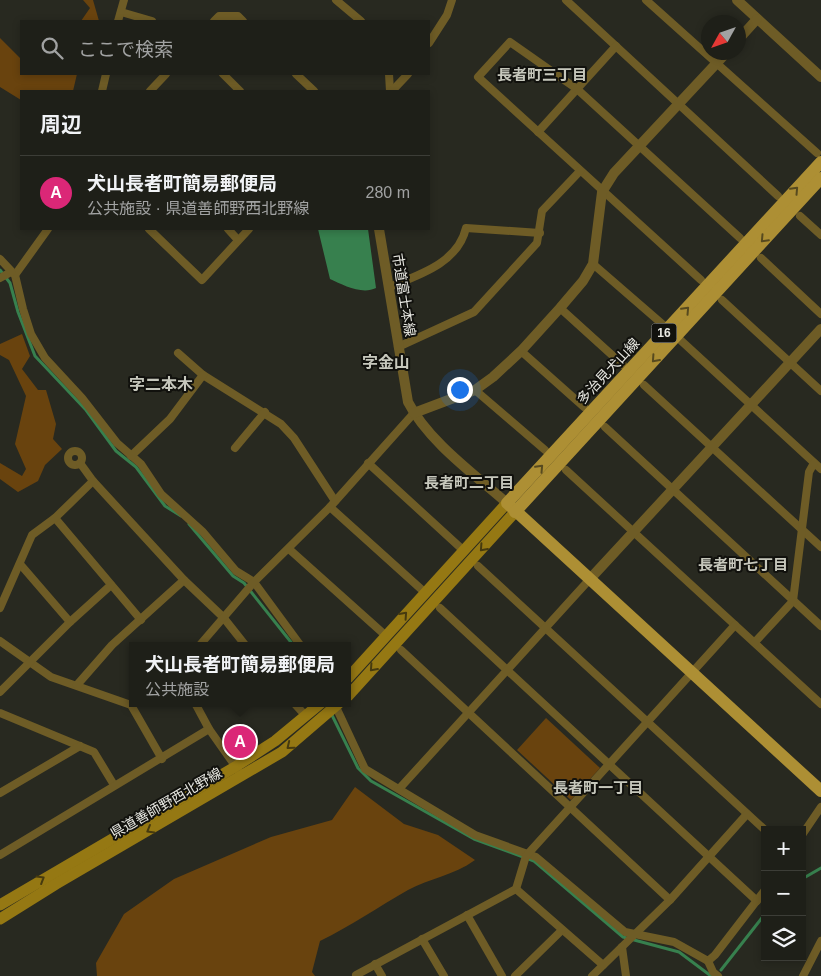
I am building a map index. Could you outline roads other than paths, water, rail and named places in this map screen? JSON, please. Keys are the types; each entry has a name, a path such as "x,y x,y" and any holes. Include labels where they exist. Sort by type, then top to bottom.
{"main road":[{"name":"多治見犬山線","path":"672,332 819,158"},
{"name":"多治見犬山線","path":"511,508 672,332 821,178"},
{"path":"351,675 463,550 511,508"},
{"path":"511,508 821,791"},
{"path":"351,693 511,508"},
{"name":"県道善師野西北野線","path":"0,919 238,771 316,707"},
{"name":"県道善師野西北野線","path":"0,905 238,771 282,752 334,709"}],"street":[{"path":"118,20 124,0"},
{"path":"336,0 361,20"},
{"path":"430,41 447,14 452,0"},
{"path":"566,0 778,196"},
{"path":"646,0 819,158"},
{"path":"737,0 821,77"},
{"path":"121,12 149,20"},
{"path":"215,20 218,16 238,16 242,20"},
{"path":"746,31 757,19"},
{"path":"701,280 602,192 478,77 510,42 577,89 740,238"},
{"path":"538,132 616,46"},
{"path":"202,642 254,582 332,504 414,413 475,390 493,377 521,351 560,308 583,281 593,264 602,192 614,173 720,60"},
{"path":"102,90 106,75"},
{"path":"151,90 165,75"},
{"path":"224,75 239,90"},
{"path":"297,75 313,90"},
{"path":"389,75 391,90"},
{"path":"392,90 407,75"},
{"path":"156,85 162,90"},
{"path":"398,348 474,312 537,243 542,211 580,171"},
{"path":"800,216 821,235"},
{"path":"389,287 438,266 463,240 466,228 540,232"},
{"path":"0,278 13,274 47,230"},
{"path":"150,230 202,280 248,230"},
{"path":"229,230 238,240"},
{"name":"市道富士本線","path":"379,230 404,386 414,413 431,434 511,508"},
{"path":"761,258 821,314"},
{"path":"0,259 13,274 22,310 31,334 45,358 82,398 117,443 140,464 161,494 204,532 236,571 254,582 299,642"},
{"path":"593,264 672,332 821,469"},
{"path":"722,300 821,391"},
{"path":"560,308 622,365"},
{"path":"399,789 821,329"},
{"path":"521,351 584,407"},
{"path":"178,353 203,375 265,412 281,424 294,438 332,504 421,589"},
{"path":"132,456 170,419 203,375"},
{"path":"644,385 821,548"},
{"path":"475,390 545,450"},
{"path":"235,448 265,412"},
{"path":"605,427 821,626"},
{"path":"80,463 93,481 184,580 223,617 243,642"},
{"path":"368,463 463,550"},
{"path":"755,642 793,601 810,472 814,463"},
{"path":"566,470 821,704"},
{"path":"0,608 32,535 55,518 93,481"},
{"path":"55,518 140,620"},
{"path":"289,549 386,635"},
{"path":"20,564 70,622"},
{"path":"478,566 761,826"},
{"path":"77,685 112,645 184,580"},
{"path":"0,692 28,662 111,585"},
{"path":"440,608 757,901"},
{"path":"356,975 516,889 526,857 735,625"},
{"path":"0,641 51,676 129,703"},
{"path":"401,650 467,714 670,900"},
{"path":"134,707 162,759"},
{"path":"197,707 209,729 238,771"},
{"path":"298,707 304,714"},
{"path":"334,709 365,769 476,835 526,857 536,857 625,932 629,940 626,976"},
{"path":"0,713 94,752 114,785"},
{"path":"0,855 209,729"},
{"path":"0,793 80,746"},
{"path":"806,829 821,807"},
{"path":"592,976 670,900 747,814"},
{"path":"516,889 604,965"},
{"path":"708,961 715,955 761,896"},
{"path":"467,915 502,976"},
{"path":"515,976 562,930"},
{"path":"422,939 444,976"},
{"path":"629,940 674,942 708,961 713,972 718,976"},
{"path":"803,976 821,941"},
{"path":"376,964 382,976"}],"waterway":[{"path":"0,270 10,283 18,312 35,356 86,410 116,451 136,467 165,506 181,516"},
{"path":"189,524 233,576 244,583 291,642"},
{"path":"328,707 358,768 371,781 474,839 534,861 623,937 679,952 711,976"},
{"path":"806,877 821,868"},
{"path":"721,970 763,916"}],"place":[{"name":"犬山長者町簡易郵便局","path":"240,742"}],"district":[{"name":"長者町三丁目","path":"542,74"},
{"name":"字金山","path":"386,362"},
{"name":"字二本木","path":"161,384"},
{"name":"長者町二丁目","path":"469,482"},
{"name":"長者町七丁目","path":"743,564"},
{"name":"長者町一丁目","path":"598,787"}]}
